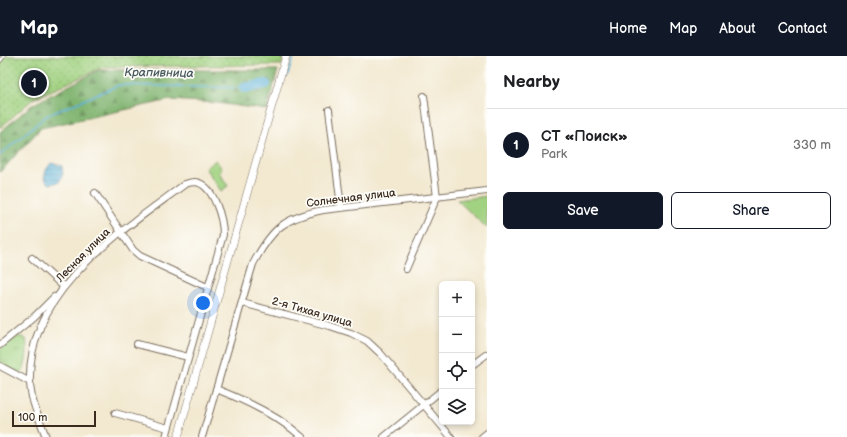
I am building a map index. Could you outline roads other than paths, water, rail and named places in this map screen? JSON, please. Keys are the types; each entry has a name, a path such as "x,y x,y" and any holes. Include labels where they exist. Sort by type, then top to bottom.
{"street":[{"path":"178,437 286,56"},
{"path":"406,269 437,197 424,96"},
{"path":"329,110 341,207"},
{"name":"Лесная улица","path":"46,437 30,382 37,333 46,314 64,287 121,232 186,184 195,182 206,188 210,193 223,223 223,235 207,287"},
{"name":"Солнечная улица","path":"202,437 253,264 262,246 273,232 286,222 302,214 341,207 487,191"},
{"path":"95,193 133,250 140,256 207,287 166,437"},
{"path":"0,345 34,317 64,287 32,258"},
{"name":"2-я Тихая улица","path":"242,303 330,326 351,333 367,341 381,354 425,404 451,437"},
{"path":"137,344 188,357"},
{"path":"475,363 487,354"},
{"path":"0,366 30,382"},
{"path":"216,389 253,404 275,417 302,437"},
{"path":"384,437 439,392"},
{"path":"115,413 168,428"},
{"path":"482,437 487,433"}],"lane":[{"path":"0,61 4,56"}],"water":[{"path":"51,163 62,166 63,174 59,182 50,184 44,179 46,170"}],"waterway":[{"name":"Крапивница","path":"287,77 293,59 297,56"},
{"name":"Крапивница","path":"244,88 266,84"},
{"name":"Крапивница","path":"0,155 46,116 119,85 244,88"}],"place":[{"name":"СТ «Поиск»","path":"34,83"}]}
